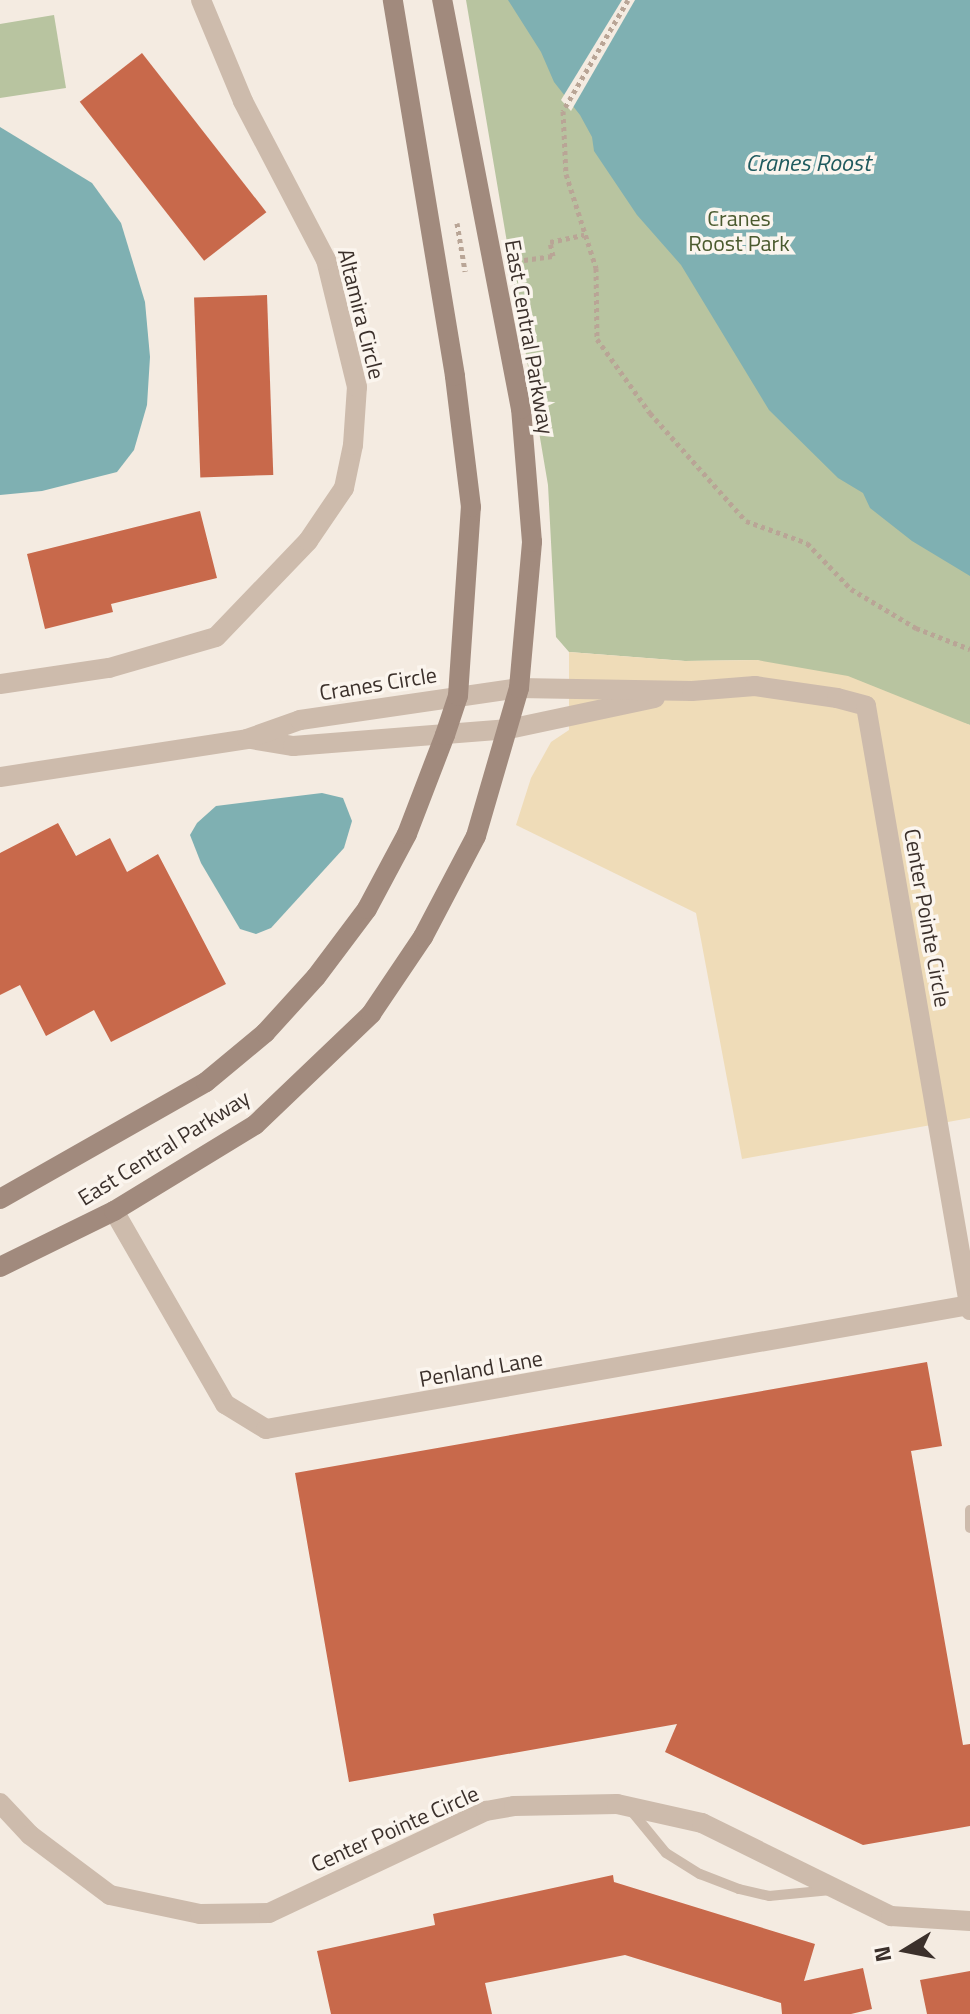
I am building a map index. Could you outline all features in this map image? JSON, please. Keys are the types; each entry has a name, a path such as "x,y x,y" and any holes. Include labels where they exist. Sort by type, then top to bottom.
{"main road":[{"name":"East Central Parkway","path":"0,1199 206,1082 265,1033 316,977 367,909 407,834 458,696 471,507 455,376 393,0"},
{"name":"East Central Parkway","path":"0,1267 114,1211 255,1125 371,1014 423,937 476,836 519,688 532,542 521,409 442,0"}],"street":[{"name":"Altamira Circle","path":"0,684 109,668 216,637 308,541 344,488 353,445 357,387 326,260 243,101 208,24 201,0"},
{"name":"Center Pointe Circle","path":"519,688 692,691 755,686 837,698 866,706 970,1307"},
{"name":"Cranes Circle","path":"0,777 247,739 300,720 519,688"},
{"name":"Center Pointe Circle","path":"509,729 692,691"},
{"name":"Cranes Circle","path":"247,739 293,746 509,729"},
{"name":"Penland Lane","path":"114,1211 225,1404 266,1429 970,1307"},
{"name":"Center Pointe Circle","path":"0,1803 30,1835 110,1895 200,1914 269,1913 486,1811 514,1806 628,1807 702,1823 891,1916 970,1921"}],"lane":[{"path":"970,1510 970,1528"},
{"path":"628,1807 666,1853 700,1874 739,1889 769,1896 836,1889"}],"path":[{"path":"628,0 563,111 564,158 596,268 597,339 650,413 746,521 807,543 851,589 916,628 970,649"},
{"path":"457,223 465,271"},
{"path":"524,260 553,256 550,242 584,235"}],"green space":[{"name":"Cranes Roost Park","path":"466,0 970,0 970,725 757,660 685,661 569,652 556,637 548,485"},
{"path":"54,15 66,88 0,98 0,24"}],"sand":[{"path":"569,652 685,661 757,660 848,676 970,725 970,1118 742,1159 696,913 516,825 531,778 551,742 569,730"}],"water":[{"name":"Cranes Roost","path":"508,0 970,0 970,576 912,541 870,508 863,493 838,478 769,410 681,265 637,215 594,151 592,137 580,115 554,82 541,52"},
{"path":"0,127 92,183 121,223 145,302 150,357 147,405 134,450 117,472 42,491 0,495"},
{"path":"322,793 343,798 352,821 344,848 271,928 256,934 240,929 201,863 190,835 197,823 216,806"}],"pier":[{"path":"622,0 635,0 571,111 561,100"}],"building":[{"path":"142,53 266,212 204,261 80,102"},
{"path":"267,295 273,475 200,477 194,298"},
{"path":"200,511 217,578 111,604 113,612 45,629 27,554"},
{"path":"58,823 76,856 110,838 127,872 158,854 226,984 111,1042 94,1010 46,1036 20,985 0,995 0,853"},
{"path":"927,1362 942,1446 911,1451 963,1745 970,1744 970,1826 863,1845 665,1752 677,1724 349,1782 295,1473"},
{"path":"613,1875 614,1882 815,1944 804,1981 863,1968 872,2009 851,2014 782,2014 781,2003 625,1955 485,1983 492,2014 331,2014 317,1951 435,1925 433,1914"},
{"path":"970,1971 970,2014 927,2014 920,1980"}]}
